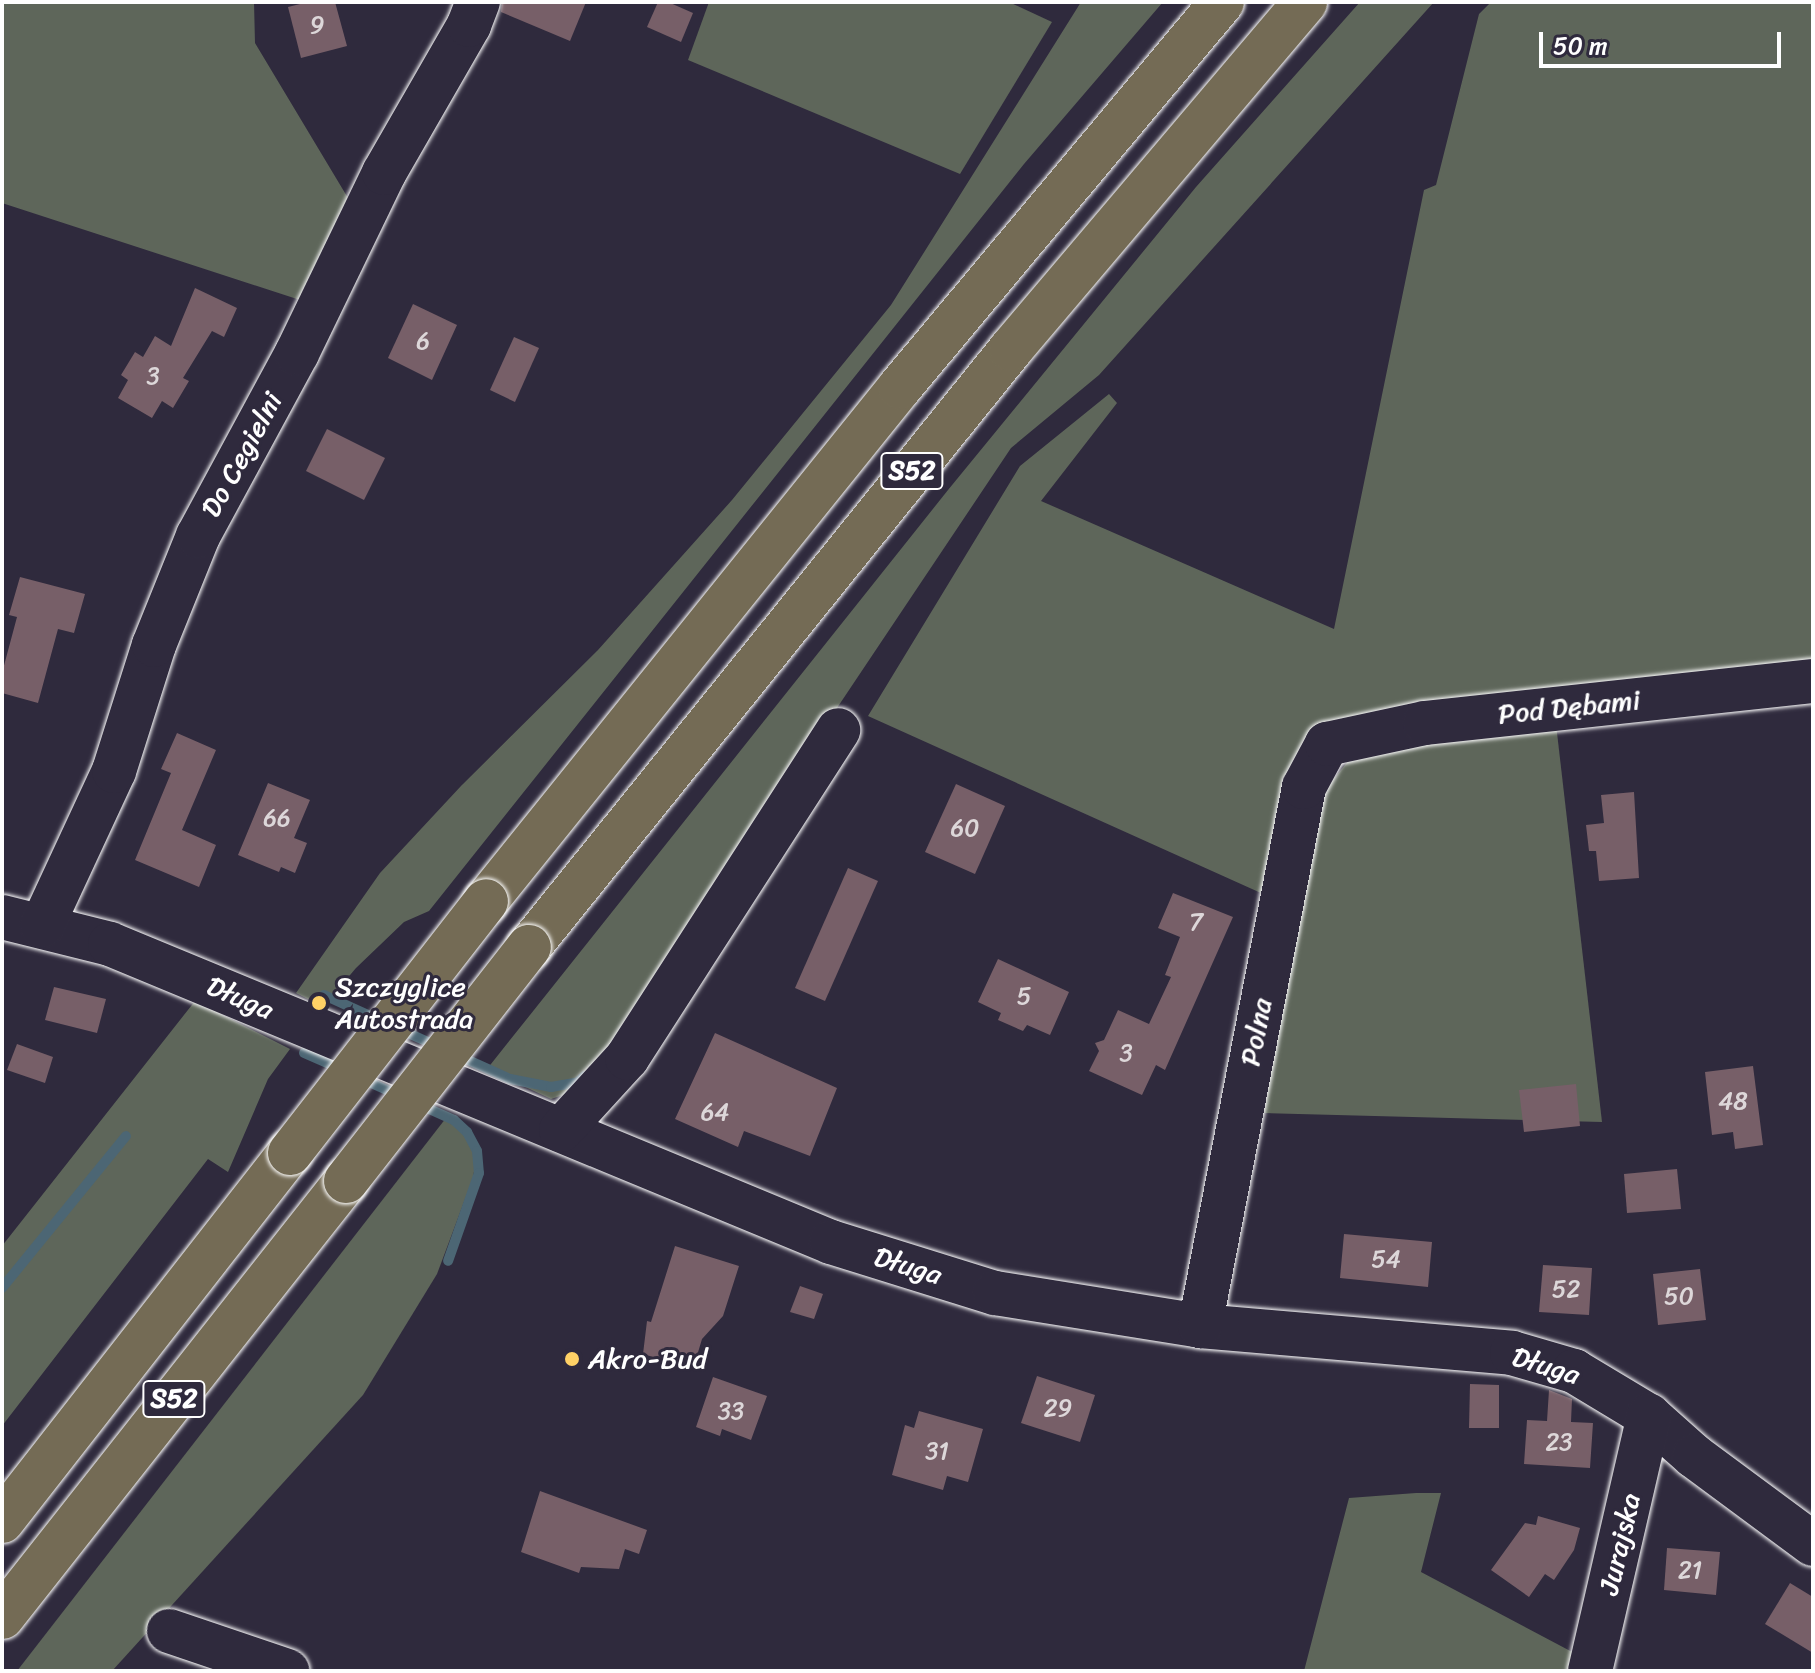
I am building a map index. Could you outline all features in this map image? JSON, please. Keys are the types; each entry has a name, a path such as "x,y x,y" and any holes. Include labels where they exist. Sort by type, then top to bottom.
{"highway":[{"name":"S52","path":"2,1521 486,901 900,387 1222,2"},
{"name":"S52","path":"2,1617 529,947 1011,349 1305,2"}],"street":[{"name":"Do Cegielni","path":"22,921 114,771 154,645 198,536 297,353 384,173 469,25 478,2"},
{"name":"Pod Dębami","path":"1327,744 1425,723 1813,681"},
{"path":"561,1130 627,1058 838,730"},
{"name":"Polna","path":"1200,1326 1304,787 1327,744"},
{"name":"Długa","path":"22,921 110,944 179,971 831,1242 995,1293 1200,1326 1512,1353 1574,1371 1649,1416 1694,1456 1813,1544"},
{"name":"Jurajska","path":"1590,1671 1649,1416"},
{"path":"169,1631 287,1671"}],"green space":[{"path":"2,2 254,2 255,43 354,208 300,300 2,203"},
{"path":"709,2 1009,2 1052,22 960,174 688,60"},
{"path":"1081,2 1163,2 1024,164 429,911 404,922 356,968 323,1007 296,993 380,873 461,786 598,650 732,500 891,305"},
{"path":"1360,2 1434,2 1099,375 1011,448 582,1089 551,1099 487,1069 948,490 1196,187"},
{"path":"1491,2 1813,2 1813,668 1329,736 1274,899 868,716 1020,466 1109,394 1117,403 1041,501 1334,629 1424,190 1436,185 1479,14"},
{"path":"1556,724 1602,1122 1264,1113 1319,797 1349,760 1430,741"},
{"path":"195,1001 290,1049 268,1079 228,1172 208,1159 2,1426 2,1246"},
{"path":"446,1118 468,1136 476,1160 473,1178 437,1274 363,1395 112,1671 17,1671"},
{"path":"1441,1493 1421,1572 1576,1654 1571,1671 1304,1671 1349,1498"}],"building":[{"path":"308,2 335,2 347,46 301,58 288,7"},
{"path":"502,2 586,2 570,41 501,12"},
{"path":"658,2 668,2 693,13 681,42 647,27"},
{"path":"195,288 237,308 224,337 212,331 183,378 189,381 173,408 162,401 152,418 118,398 128,380 121,375 135,352 143,357 155,336 171,346"},
{"path":"413,304 457,325 432,380 388,358"},
{"path":"514,337 539,348 515,402 490,390"},
{"path":"327,429 385,458 364,500 306,471"},
{"path":"20,577 85,594 74,633 58,629 38,703 2,693 2,673 17,617 9,615"},
{"path":"177,733 216,750 182,830 216,845 199,887 135,860 171,773 161,769"},
{"path":"268,783 310,800 294,838 307,843 295,873 281,867 279,872 238,855"},
{"path":"956,784 1005,806 975,874 925,852"},
{"path":"1634,792 1639,878 1599,881 1596,851 1589,851 1586,825 1604,823 1601,795"},
{"path":"848,868 878,881 825,1001 795,988"},
{"path":"1173,893 1233,917 1165,1070 1156,1065 1142,1095 1089,1071 1099,1051 1095,1043 1104,1040 1118,1010 1149,1024 1171,977 1165,975 1180,937 1158,928"},
{"path":"998,959 1069,992 1050,1035 1027,1025 1023,1031 998,1020 1001,1013 978,1002"},
{"path":"54,987 106,999 97,1033 45,1020"},
{"path":"715,1033 837,1088 810,1156 744,1131 738,1147 675,1119"},
{"path":"17,1044 53,1057 45,1083 7,1070"},
{"path":"1753,1066 1763,1145 1735,1149 1733,1132 1712,1135 1705,1072"},
{"path":"1576,1084 1580,1126 1524,1132 1519,1090"},
{"path":"1677,1169 1681,1209 1627,1213 1624,1174"},
{"path":"1344,1234 1432,1242 1428,1287 1340,1278"},
{"path":"675,1246 739,1266 723,1316 702,1339 693,1369 643,1354 647,1321 651,1322"},
{"path":"1543,1265 1592,1268 1589,1315 1539,1312"},
{"path":"1700,1269 1706,1320 1658,1325 1653,1274"},
{"path":"800,1286 823,1294 814,1319 790,1312"},
{"path":"1037,1376 1095,1395 1080,1442 1021,1423"},
{"path":"713,1377 767,1396 751,1440 722,1429 720,1436 696,1427"},
{"path":"1470,1384 1499,1385 1499,1428 1469,1428"},
{"path":"1549,1390 1572,1399 1571,1422 1593,1423 1590,1468 1524,1464 1527,1420 1547,1421"},
{"path":"919,1411 983,1429 968,1482 947,1476 943,1490 892,1475 905,1425 914,1428"},
{"path":"540,1491 647,1530 639,1554 625,1549 619,1569 581,1567 579,1573 521,1552"},
{"path":"1538,1516 1580,1528 1574,1550 1554,1580 1545,1574 1529,1597 1491,1570 1525,1523 1536,1525"},
{"path":"1667,1548 1720,1552 1716,1595 1664,1590"},
{"path":"1790,1583 1813,1597 1813,1653 1765,1624"}],"waterway":[{"path":"324,995 381,1021"},
{"path":"399,1029 439,1047"},
{"path":"304,1053 341,1069"},
{"path":"457,1055 510,1079 551,1087 578,1082 585,1076"},
{"path":"360,1078 400,1096"},
{"path":"418,1104 454,1120 467,1132 477,1151 479,1173 448,1261"},
{"path":"2,1288 126,1136"}],"place":[{"name":"Szczyglice Autostrada","path":"319,1003"},
{"name":"Akro-Bud","path":"572,1359"}]}
